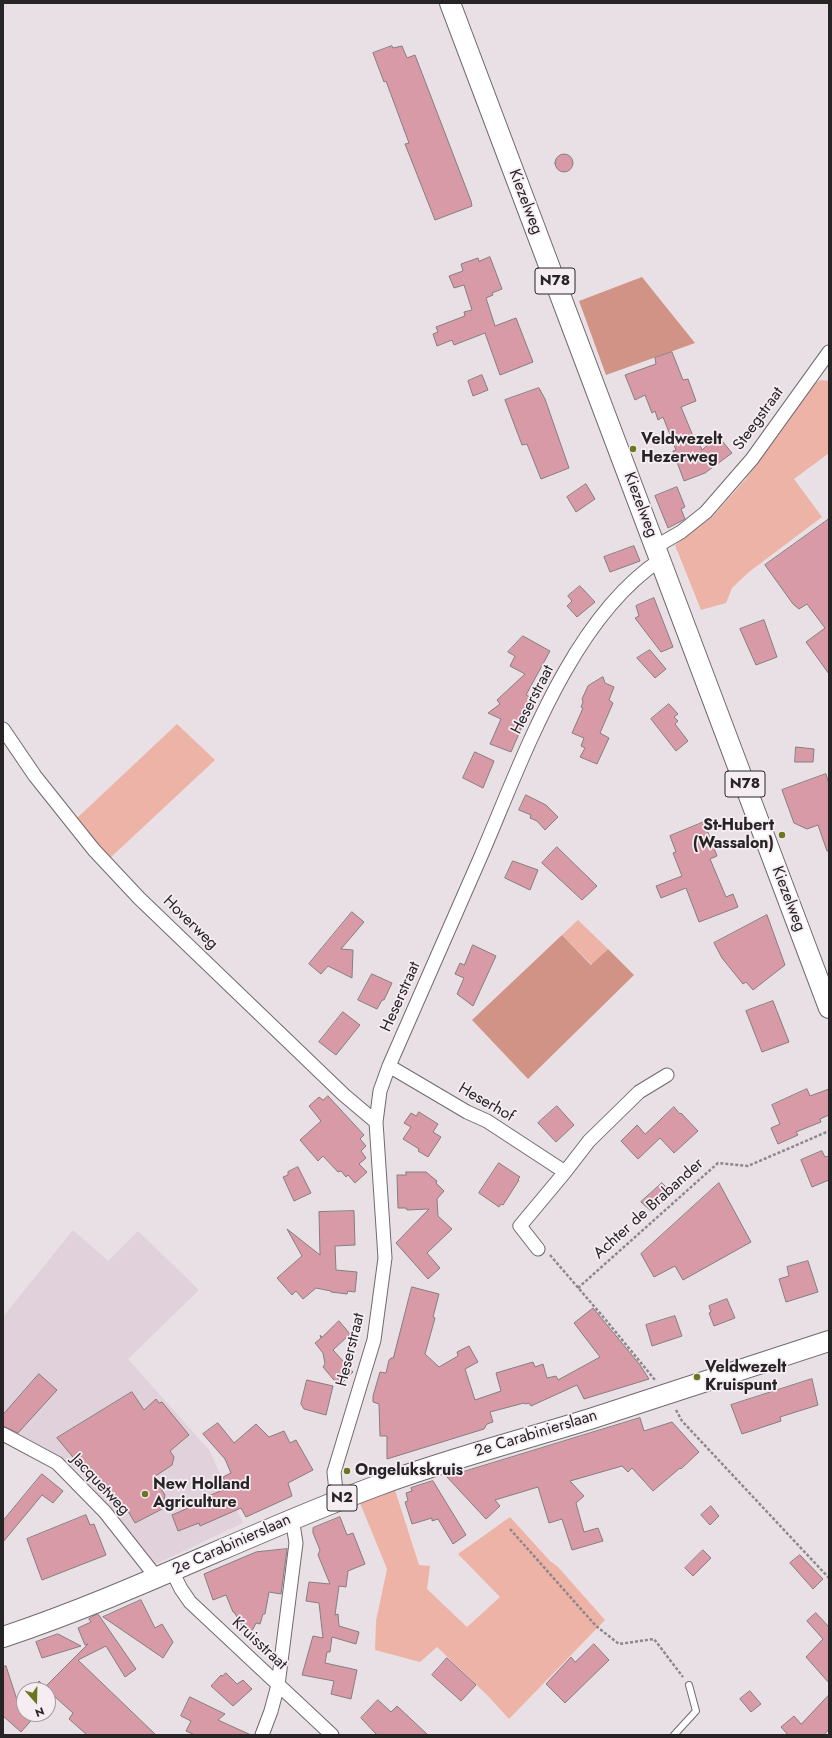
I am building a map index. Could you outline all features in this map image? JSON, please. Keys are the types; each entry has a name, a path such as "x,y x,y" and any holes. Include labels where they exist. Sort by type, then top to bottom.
{"main road":[{"name":"Kiezelweg","path":"450,3 829,1008"},
{"name":"2e Carabinierslaan","path":"3,1637 70,1613 165,1574 292,1518 448,1460 588,1419 829,1341"}],"street":[{"name":"Steegstraat","path":"658,553 706,512 752,459 828,357"},
{"name":"Heserstraat","path":"337,1501 334,1472 374,1340 385,1258 376,1122 380,1091 389,1066 542,716 582,642 622,593 647,569 658,553"},
{"name":"Hoverweg","path":"3,729 35,776 99,856 139,898 344,1094 376,1122"},
{"name":"Heserhof","path":"389,1066 467,1112 487,1121 565,1172"},
{"path":"538,1249 520,1226 589,1141 639,1092 667,1075"},
{"name":"Jacquetweg","path":"3,1434 57,1463 165,1574"},
{"path":"262,1735 271,1711 278,1685 296,1543 292,1518"},
{"name":"Kruisstraat","path":"165,1574 181,1589 190,1602 332,1735"}],"lane":[{"path":"674,1735 696,1711 689,1685"}],"path":[{"name":"Achter de Brabander","path":"578,1288 718,1163 748,1166 829,1131"},
{"path":"538,1249 547,1252 605,1319 653,1379 668,1393 682,1421 829,1578"},
{"path":"510,1529 596,1626 619,1644 654,1638 689,1685"}],"shaded area":[{"path":"642,277 695,343 606,375 579,301"},
{"path":"821,380 829,381 829,453 794,479 822,517 749,572 732,588 726,603 701,610 675,545 713,516 745,480 809,389"},
{"path":"177,724 215,760 109,859 76,819"},
{"path":"578,920 608,949 592,965 562,935"},
{"path":"562,935 591,965 608,949 634,975 528,1079 472,1020"},
{"path":"73,1230 108,1261 138,1231 199,1290 128,1359 209,1450 243,1523 154,1565 81,1473 68,1463 3,1429 3,1317"},
{"path":"395,1490 419,1565 430,1566 427,1589 467,1627 500,1597 458,1554 510,1517 550,1561 558,1567 605,1620 509,1719 487,1695 437,1647 420,1662 375,1650 376,1621 387,1569 360,1503"}],"building":[{"path":"392,46 393,48 402,46 407,58 415,55 471,201 472,206 435,220 405,144 409,143 386,81 384,82 373,53"},
{"path":"564,154 570,157 573,163 570,169 564,172 558,169 555,163 558,157"},
{"path":"490,257 502,289 492,293 493,295 486,298 495,326 516,318 533,362 500,375 485,333 454,345 452,340 437,346 433,334 438,332 436,327 465,316 464,312 472,310 464,285 454,288 449,276 463,271 461,264 478,258 479,261"},
{"path":"672,352 683,380 688,379 696,401 681,407 693,436 696,435 702,450 718,436 732,453 705,473 684,481 673,451 676,450 663,417 658,420 655,411 652,413 645,395 635,400 625,375 656,364 655,358"},
{"path":"482,375 488,390 473,396 468,381"},
{"path":"539,388 545,399 569,468 541,479 527,444 522,445 505,400"},
{"path":"586,484 595,499 576,512 567,497"},
{"path":"677,487 685,507 681,509 685,519 668,528 655,496"},
{"path":"829,519 829,674 806,642 825,628 807,604 799,609 793,604 765,565"},
{"path":"634,546 640,561 610,572 604,557"},
{"path":"580,586 595,602 577,617 567,606 572,601 568,596"},
{"path":"654,598 673,647 661,652 635,618 639,616 636,606"},
{"path":"764,620 777,657 756,665 740,629"},
{"path":"523,636 550,651 526,695 532,698 529,704 531,706 511,752 490,744 501,719 488,713 500,704 497,700 525,674 510,666 515,656 508,652"},
{"path":"650,650 666,669 655,678 637,658"},
{"path":"603,677 605,683 614,687 609,700 613,703 600,733 609,738 597,764 580,757 585,748 581,746 584,738 572,733 583,708 581,707 583,702 582,699 588,686"},
{"path":"669,704 678,714 674,717 678,721 675,724 688,741 676,751 651,719"},
{"path":"796,747 814,749 813,762 795,762"},
{"path":"475,752 494,761 483,788 463,778"},
{"path":"826,774 829,784 829,851 827,851 818,825 807,829 794,823 782,790"},
{"path":"526,795 546,805 558,817 545,830 537,821 530,818 531,815 519,810"},
{"path":"704,822 717,856 710,859 726,897 733,894 738,907 699,922 686,888 661,898 656,886 682,876 673,853 676,852 670,836"},
{"path":"557,847 597,886 582,900 542,863"},
{"path":"513,861 538,870 530,890 505,878"},
{"path":"352,912 364,922 341,949 353,950 352,978 328,966 321,974 309,964"},
{"path":"767,915 785,965 753,990 746,982 743,984 722,958 714,943"},
{"path":"473,945 496,956 473,1006 457,994 464,978 455,974 460,963 464,965"},
{"path":"372,974 392,983 384,1000 382,1000 377,1009 358,1000"},
{"path":"773,1001 789,1042 762,1052 746,1011"},
{"path":"343,1012 360,1025 336,1055 319,1042"},
{"path":"807,1089 810,1096 829,1089 829,1115 820,1119 821,1122 796,1132 798,1135 778,1144 771,1128 780,1124 772,1105"},
{"path":"328,1096 364,1135 360,1139 366,1146 361,1151 366,1158 359,1164 367,1172 355,1183 348,1175 346,1177 341,1171 338,1172 323,1156 318,1161 300,1140 321,1121 309,1106 319,1097 323,1100"},
{"path":"557,1106 574,1125 556,1142 538,1123"},
{"path":"674,1107 698,1131 674,1153 660,1138 638,1159 621,1141 637,1125 645,1134"},
{"path":"419,1112 438,1124 433,1132 441,1137 428,1157 418,1151 419,1149 403,1139 411,1127 404,1123 411,1113 416,1116"},
{"path":"822,1151 825,1157 829,1156 829,1180 812,1187 801,1160"},
{"path":"499,1163 520,1177 503,1205 501,1204 499,1207 479,1193"},
{"path":"298,1167 311,1193 294,1201 283,1177 288,1175 288,1172"},
{"path":"406,1172 426,1172 437,1181 436,1183 444,1191 437,1199 438,1216 452,1229 427,1253 440,1268 428,1279 396,1243 429,1209 407,1210 406,1208 398,1208 397,1175 406,1175"},
{"path":"662,1183 672,1193 652,1212 641,1202"},
{"path":"719,1183 751,1242 683,1280 675,1266 654,1277 641,1254"},
{"path":"354,1211 355,1245 335,1246 336,1270 357,1272 355,1292 348,1291 347,1294 316,1288 303,1299 296,1291 292,1295 277,1278 302,1256 287,1229 320,1255 319,1212"},
{"path":"808,1261 818,1292 786,1302 779,1279 789,1276 787,1267"},
{"path":"412,1287 439,1294 433,1317 435,1318 425,1354 439,1367 458,1356 457,1352 469,1346 478,1362 465,1369 475,1400 501,1391 496,1373 533,1362 535,1367 543,1364 547,1378 556,1376 558,1380 600,1357 574,1323 593,1308 640,1365 649,1379 584,1399 577,1385 531,1406 529,1403 524,1403 490,1412 493,1422 487,1424 484,1429 387,1459 387,1436 380,1436 379,1404 373,1402 373,1396 380,1372 386,1373 389,1360 393,1358"},
{"path":"727,1299 735,1318 714,1326 709,1313 711,1312 709,1306"},
{"path":"675,1316 682,1336 652,1346 646,1325"},
{"path":"339,1321 350,1334 333,1350 353,1372 339,1386 323,1367 325,1364 323,1353 315,1343 321,1338 320,1335 322,1337"},
{"path":"39,1374 57,1390 18,1433 3,1426 3,1415"},
{"path":"812,1379 818,1405 780,1417 781,1421 742,1434 731,1405"},
{"path":"307,1380 333,1386 326,1415 304,1409 301,1404"},
{"path":"132,1392 144,1410 156,1399 159,1403 162,1402 189,1435 170,1451 174,1457 172,1465 154,1477 165,1495 162,1509 135,1523 128,1511 125,1512 117,1500 115,1501 107,1488 103,1490 95,1478 89,1476 81,1463 77,1462 57,1438"},
{"path":"640,1418 644,1431 672,1422 699,1452 681,1469 680,1468 653,1491 632,1468 628,1472 622,1466 570,1481 584,1496 576,1503 584,1532 598,1528 603,1541 572,1550 562,1519 549,1523 538,1487 495,1500 500,1506 486,1519 447,1477"},
{"path":"218,1423 234,1443 256,1424 269,1437 284,1431 290,1443 296,1440 313,1470 288,1483 292,1496 246,1517 241,1508 200,1526 199,1523 178,1531 172,1515 193,1506 191,1503 228,1488 223,1477 231,1473 225,1459 203,1434"},
{"path":"42,1474 63,1491 53,1503 42,1495 3,1542 3,1521"},
{"path":"433,1481 466,1535 453,1544 438,1519 432,1521 432,1518 412,1524 405,1502 408,1501 406,1493 412,1491 411,1488"},
{"path":"711,1506 719,1516 710,1525 701,1515"},
{"path":"86,1515 90,1525 94,1524 106,1555 42,1580 27,1539"},
{"path":"340,1517 347,1535 353,1533 365,1564 348,1571 346,1587 339,1586 335,1615 338,1614 339,1626 359,1632 356,1644 332,1637 330,1652 327,1652 325,1663 357,1670 351,1699 331,1694 334,1681 302,1675 313,1636 323,1638 319,1603 306,1601 309,1582 330,1584 318,1555 320,1550 313,1533 313,1528"},
{"path":"287,1549 281,1594 269,1592 265,1614 263,1614 260,1624 256,1623 249,1637 233,1612 226,1595 213,1600 204,1574 256,1552"},
{"path":"703,1550 711,1558 693,1576 685,1568"},
{"path":"800,1555 823,1579 813,1589 790,1563"},
{"path":"141,1600 155,1628 162,1624 173,1642 163,1658 103,1617"},
{"path":"816,1613 829,1627 829,1683 806,1657 823,1639 807,1621"},
{"path":"98,1614 136,1669 125,1677 106,1646 78,1660 156,1735 87,1735 69,1719 73,1713 56,1698 56,1682 50,1682 88,1644 85,1645 78,1628 91,1622 89,1619"},
{"path":"58,1634 81,1646 42,1658 36,1642"},
{"path":"594,1644 609,1660 565,1703 546,1684 571,1657 575,1662"},
{"path":"447,1658 476,1685 461,1701 432,1675"},
{"path":"6,1666 16,1697 16,1722 30,1722 21,1732 3,1716 3,1667"},
{"path":"226,1673 237,1684 243,1680 252,1689 233,1706 211,1686 221,1675 222,1676"},
{"path":"750,1691 761,1704 751,1712 740,1699"},
{"path":"829,1695 829,1729 824,1735 788,1735 781,1727 794,1716 801,1724"},
{"path":"190,1697 225,1714 218,1720 251,1735 195,1735 186,1731 191,1721 181,1716"},
{"path":"378,1700 391,1712 397,1706 428,1735 377,1735 361,1718"}],"place":[{"name":"Veldwezelt Hezerweg","path":"633,449"},
{"name":"St-Hubert (Wassalon)","path":"782,835"},
{"name":"Veldwezelt Kruispunt","path":"697,1377"},
{"name":"Ongelukskruis","path":"347,1471"},
{"name":"New Holland Agriculture","path":"145,1494"}]}
